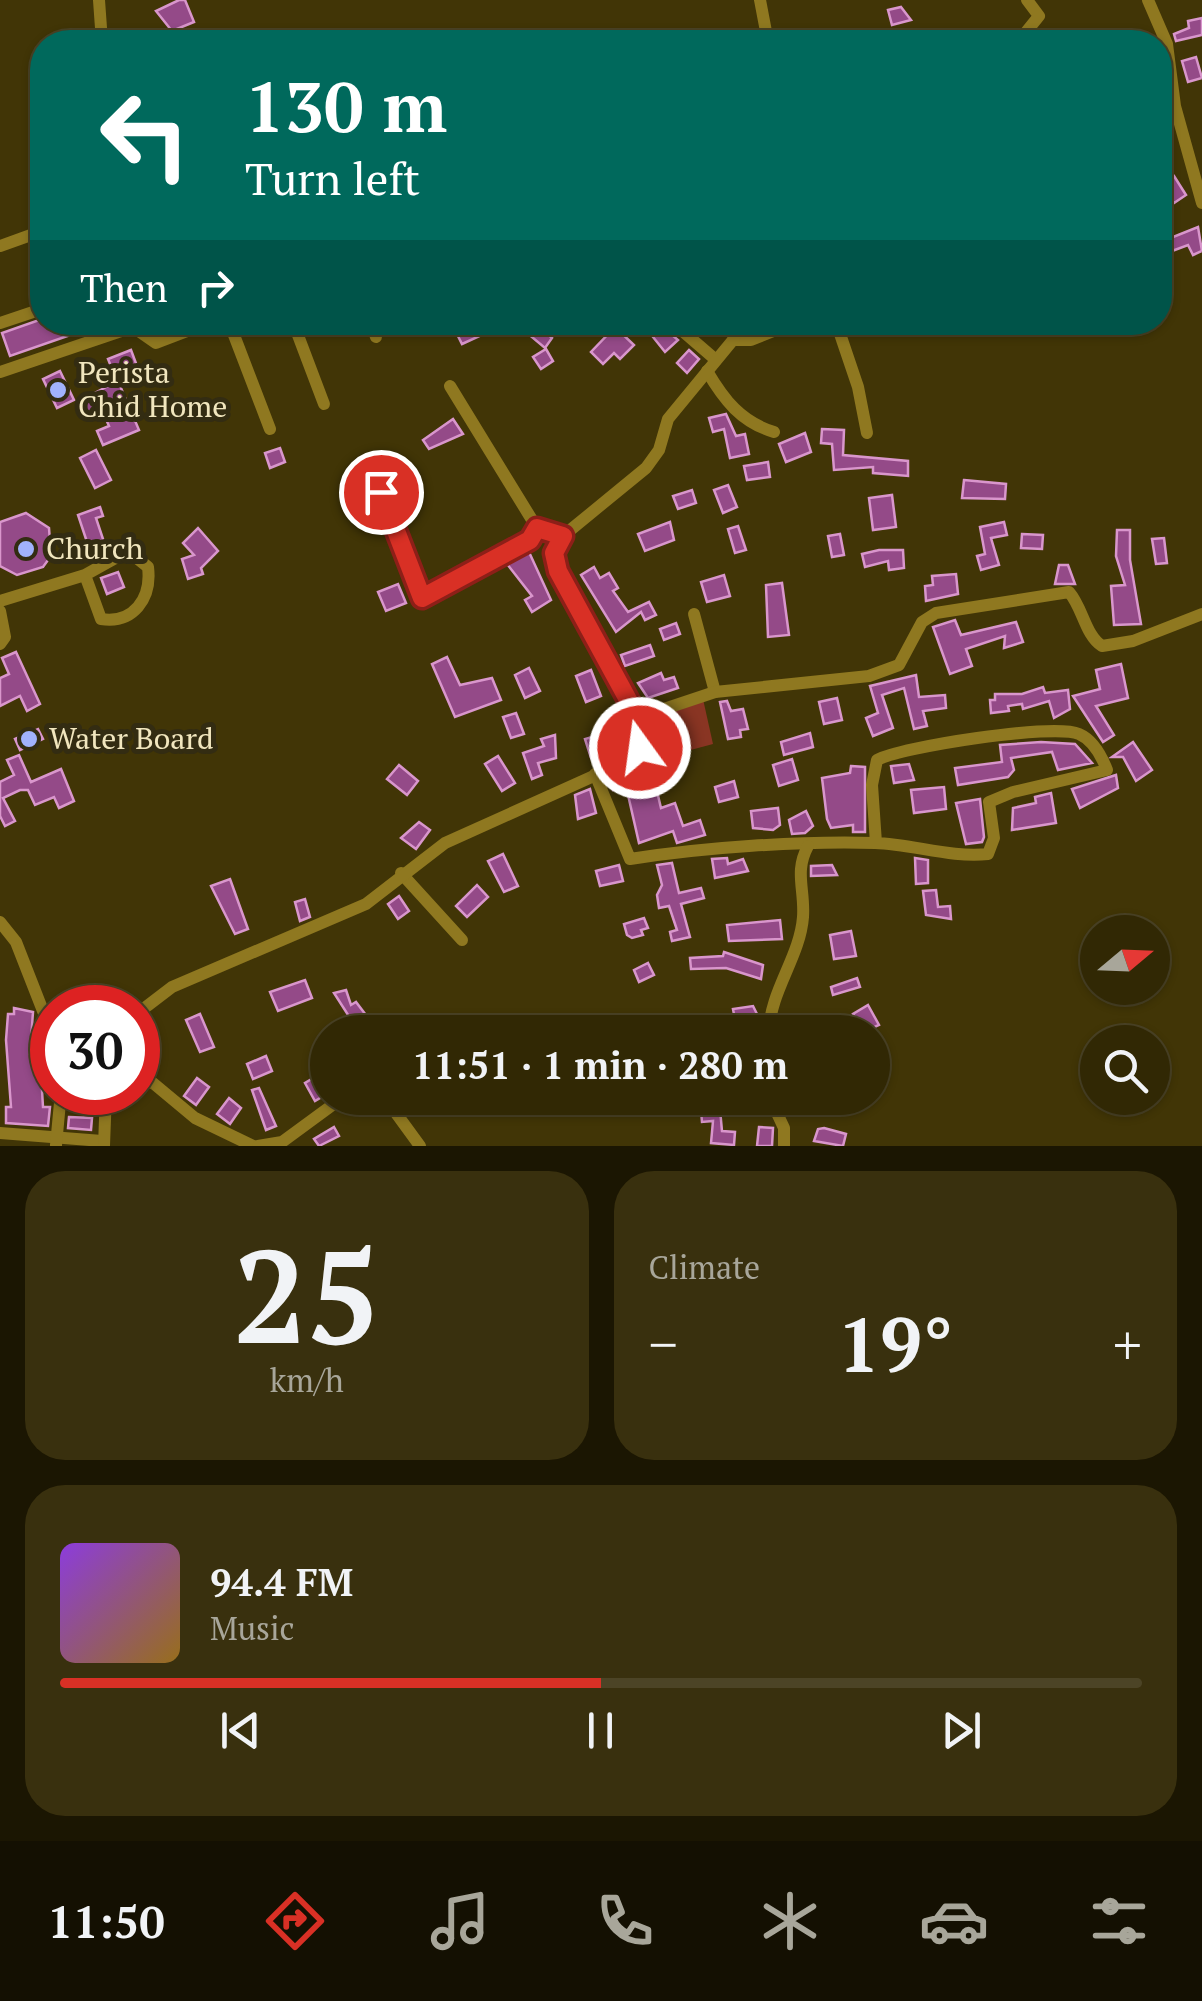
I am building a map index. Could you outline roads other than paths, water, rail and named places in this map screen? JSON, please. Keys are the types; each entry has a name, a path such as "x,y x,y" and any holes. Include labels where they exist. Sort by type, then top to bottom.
{"street":[{"path":"99,0 101,30"},
{"path":"760,0 766,30"},
{"path":"1027,0 1039,16 1028,30"},
{"path":"1148,0 1162,30"},
{"path":"1172,100 1202,203"},
{"path":"0,246 30,235"},
{"path":"0,323 30,313"},
{"path":"0,372 109,335"},
{"path":"144,335 156,343 177,335"},
{"path":"234,335 270,429"},
{"path":"297,335 324,404"},
{"path":"684,335 711,365 730,406 758,427 774,432"},
{"path":"160,997 172,987 366,904 401,873 445,844 627,761 640,748 638,718 558,571 554,553 563,536 646,468 658,450 668,419 735,335"},
{"path":"733,340 764,335"},
{"path":"840,335 858,387 867,433"},
{"path":"450,386 537,528 563,536"},
{"path":"381,492 422,598 530,540 537,528"},
{"path":"0,600 84,575 128,551 148,567 150,584 136,613 116,621 100,619 84,575"},
{"path":"638,718 715,692 869,676 899,666 922,622 936,613 1069,592 1078,602 1094,641 1102,646 1133,641 1202,614"},
{"path":"0,611 5,638 0,644"},
{"path":"694,614 715,692"},
{"path":"595,774 630,859 694,848 876,843 967,856 988,854 994,838 989,802 1013,792 1107,770 1101,754 1080,734 1057,730 1010,730 978,741 892,751 876,760 872,785 876,843"},
{"path":"770,1015 803,918 798,864 808,846"},
{"path":"401,873 462,940"},
{"path":"0,923 16,942 33,985"},
{"path":"160,1088 196,1118 255,1146 282,1142 319,1115"},
{"path":"56,1142 59,1115"},
{"path":"0,1133 56,1142 103,1143 105,1115"},
{"path":"398,1115 420,1146"},
{"path":"778,1115 784,1128 784,1146"}],"place":[{"name":"Perista Chid Home","path":"58,390"},
{"name":"Church","path":"26,549"},
{"name":"Water Board","path":"29,739"}]}
